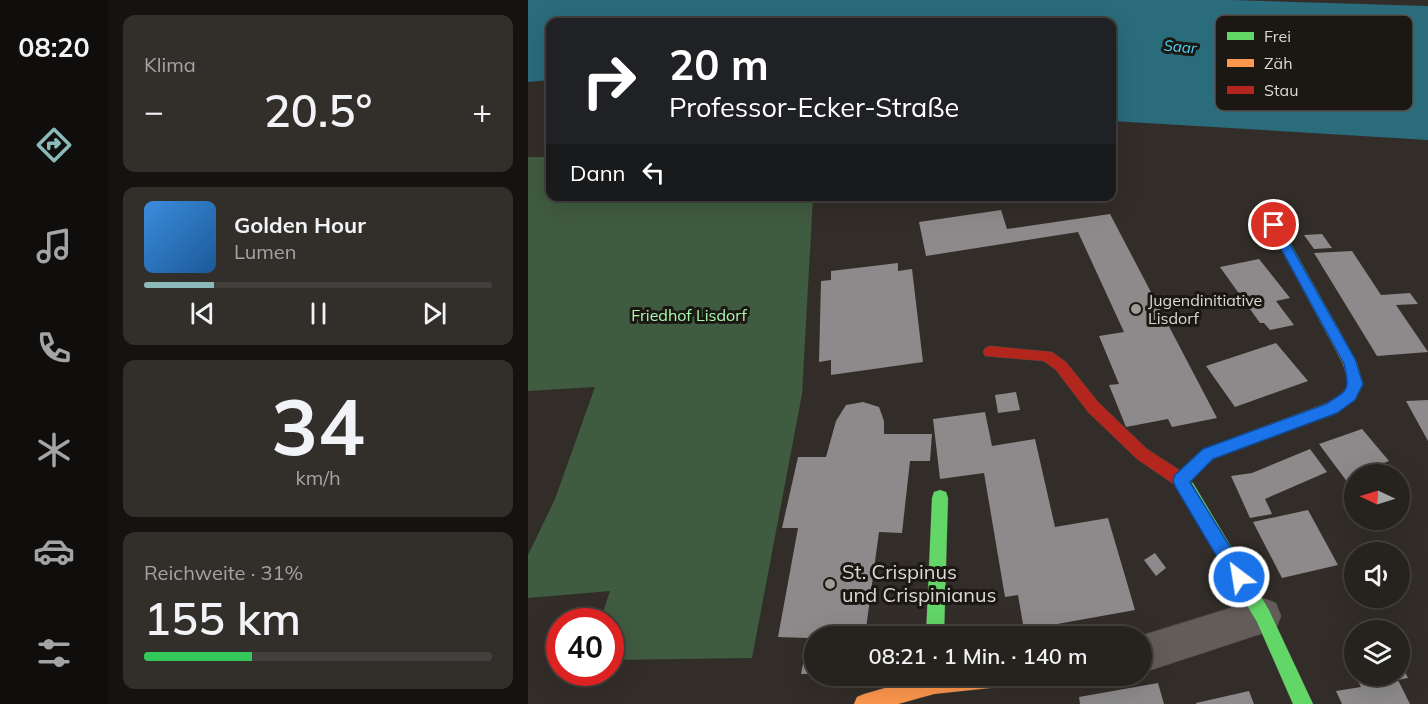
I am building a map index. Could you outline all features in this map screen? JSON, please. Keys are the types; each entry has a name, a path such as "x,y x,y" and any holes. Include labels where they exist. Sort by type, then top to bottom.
{"street":[{"path":"1180,480 1208,454 1332,408 1350,396 1356,384 1350,363 1274,225"},
{"path":"990,352 1047,356 1061,366 1093,407 1142,454 1180,480 1263,616 1303,704"},
{"path":"935,626 940,498"},
{"path":"1152,651 1263,616"},
{"path":"864,704 914,686"}],"green space":[{"name":"Friedhof Lisdorf","path":"528,157 546,157 546,201 813,201 802,394 752,658 624,660 624,608 604,608 610,591 528,598 528,555 555,499 595,387 528,391"}],"water":[{"name":"Saar","path":"528,0 1232,0 1428,6 1428,140 1116,121 1116,18 546,18 546,80 528,82"}],"building":[{"path":"1001,210 1007,229 1110,214 1217,418 1172,427 1168,419 1126,427 1109,385 1119,384 1099,336 1124,332 1078,232 926,256 919,222"},
{"path":"1322,234 1332,248 1314,249 1304,235"},
{"path":"1352,251 1381,295 1410,293 1418,304 1396,305 1428,352 1377,356 1314,253"},
{"path":"1259,259 1290,298 1276,301 1294,325 1270,330 1264,323 1260,323 1220,267"},
{"path":"898,263 898,271 912,269 923,362 831,375 831,360 819,362 821,281 831,280 831,271"},
{"path":"1276,343 1308,381 1235,407 1206,366"},
{"path":"1016,392 1020,410 998,413 995,395"},
{"path":"1428,400 1428,441 1406,401"},
{"name":"St. Crispinus und Crispinianus","path":"863,402 879,407 884,421 884,434 932,434 930,461 910,461 902,533 879,532 866,626 804,626 804,638 778,637 798,528 782,528 798,457 826,457 836,421 846,405"},
{"path":"985,412 992,446 1035,439 1055,527 1108,518 1135,610 1046,626 1023,626 1018,595 1005,597 984,473 940,479 933,419"},
{"path":"1362,429 1389,461 1381,464 1344,464 1344,478 1319,444"},
{"path":"1310,449 1327,472 1265,499 1272,514 1250,518 1231,476 1252,473"},
{"path":"1308,510 1338,565 1282,578 1253,522"},
{"path":"1155,553 1166,568 1156,576 1144,560"},
{"name":"St. Crispinus und Crispinianus","path":"804,659 804,674 801,674"},
{"path":"1158,683 1164,704 1080,704 1079,697 1152,686"},
{"path":"1401,686 1410,704 1342,704 1336,691 1361,687"},
{"path":"1249,691 1254,704 1196,704 1196,703"}],"traffic: fast":[{"path":"1274,225 1333,332"},
{"path":"1187,489 1263,616 1303,704"},
{"path":"935,626 940,498"}],"traffic: slow":[{"path":"1181,480 1208,454 1332,408 1350,396 1356,384 1350,363 1333,332"},
{"path":"864,704 927,686"}],"traffic: jam":[{"path":"990,352 1047,356 1061,366 1093,407 1142,454 1181,480 1187,489"}],"place":[{"name":"Jugendinitiative Lisdorf","path":"1136,309"},
{"name":"St. Crispinus und Crispinianus","path":"830,584"}],"route":[{"path":"1239,577 1180,480 1208,454 1332,408 1350,396 1356,384 1350,363 1274,225"}]}
